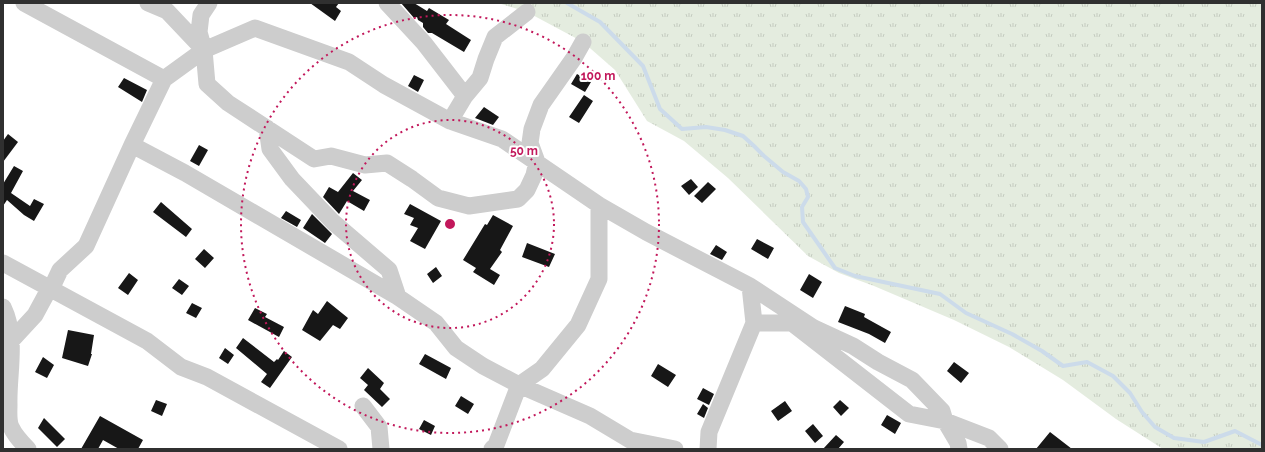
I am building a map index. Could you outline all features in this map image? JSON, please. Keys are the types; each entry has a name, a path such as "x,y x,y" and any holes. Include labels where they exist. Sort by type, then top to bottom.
{"street":[{"path":"24,3 164,79"},
{"path":"148,3 166,11 204,50"},
{"path":"209,3 201,15 199,32 204,50 207,84 228,103 314,159 331,156 365,165 387,163 438,198 469,206 518,199 528,190 537,162 530,143 532,129 541,105 574,58 582,42"},
{"path":"387,3 424,43 465,96"},
{"path":"450,121 465,96 480,78 495,37 527,12"},
{"path":"11,341 34,315 48,290 51,289 60,270 86,246 164,79 204,50 256,28 349,62 384,85 450,121 502,139 599,205 646,232 750,286 814,328 853,346 878,362 912,380 942,411 945,421 958,443 959,449"},
{"path":"268,128 270,148 292,179 333,222 389,270 398,297"},
{"path":"132,145 185,173 398,297 436,323 456,348 483,366 519,385 590,416 630,440 675,449"},
{"path":"492,449 496,445 519,385 542,369 578,325 599,279 599,205"},
{"path":"3,262 147,341 181,367 208,377 340,449"},
{"path":"708,449 709,432 754,323 750,286"},
{"path":"3,307 7,316 11,341 9,398 10,426 16,436 28,449"},
{"path":"754,323 792,323 909,414 945,421 989,438 1000,449"},
{"path":"362,406 379,427 380,449"}],"green space":[{"path":"498,3 1262,3 1262,449 1163,449 1116,419 1063,380 1009,347 954,320 874,286 839,273 808,256 728,178 684,141 647,121 615,70 583,42 527,12"}],"building":[{"path":"310,3 339,3 336,7 341,11 335,21"},
{"path":"401,3 414,3 427,11 429,8 449,20 446,24 471,40 464,52 432,33 428,33 423,27 423,23 418,20 417,17 414,18"},
{"path":"577,74 591,82 585,92 571,84"},
{"path":"414,75 424,80 418,92 408,86"},
{"path":"124,78 147,90 142,102 118,87"},
{"path":"584,95 593,101 579,123 569,117"},
{"path":"484,107 499,117 493,125 475,118"},
{"path":"8,134 18,142 3,162 3,141"},
{"path":"199,145 208,150 199,166 190,161"},
{"path":"14,166 23,171 11,193 30,206 34,199 44,204 34,221 24,215 7,200 3,206 3,184"},
{"path":"353,173 362,180 353,191 370,200 364,211 347,201 339,214 323,197 329,187 338,192"},
{"path":"691,179 698,187 689,195 681,186"},
{"path":"708,182 716,189 702,203 694,196"},
{"path":"161,202 192,229 186,237 153,212"},
{"path":"410,204 441,221 425,249 410,241 418,228 410,225 414,218 404,214"},
{"path":"286,211 301,220 297,227 281,218"},
{"path":"312,214 332,234 325,243 303,228"},
{"path":"493,215 513,226 500,250 502,252 490,269 500,275 494,285 473,272 476,268 463,260 485,224 487,225"},
{"path":"757,239 774,248 768,259 751,249"},
{"path":"527,243 555,254 549,267 522,257"},
{"path":"716,245 727,252 722,260 710,254"},
{"path":"204,249 214,258 205,268 195,259"},
{"path":"436,267 442,276 433,283 427,274"},
{"path":"129,273 138,280 128,295 118,288"},
{"path":"809,274 822,282 813,298 800,290"},
{"path":"179,279 189,286 182,295 172,288"},
{"path":"327,301 348,318 340,329 333,325 320,341 302,330 313,310 318,314"},
{"path":"192,303 202,308 196,318 186,313"},
{"path":"845,306 865,314 864,317 891,332 885,343 869,334 838,322"},
{"path":"255,308 267,314 265,317 284,327 279,337 248,320"},
{"path":"68,330 94,335 92,354 88,366 62,358"},
{"path":"243,338 274,362 277,359 278,360 284,351 292,357 270,388 261,382 267,374 236,348"},
{"path":"225,348 234,355 228,364 219,358"},
{"path":"425,354 451,368 446,379 419,364"},
{"path":"43,357 54,365 47,378 35,372"},
{"path":"954,362 969,373 961,383 947,371"},
{"path":"658,364 676,375 668,387 651,376"},
{"path":"368,368 384,383 380,389 390,399 382,407 364,390 368,385 360,378"},
{"path":"703,388 714,394 709,405 697,399"},
{"path":"461,396 474,404 468,414 455,406"},
{"path":"156,400 167,404 162,416 151,411"},
{"path":"840,400 849,408 841,416 833,407"},
{"path":"785,401 792,411 778,421 771,411"},
{"path":"703,404 708,408 704,418 697,414"},
{"path":"887,415 901,423 895,434 881,425"},
{"path":"100,416 143,440 138,449 119,449 103,440 98,449 81,449"},
{"path":"44,418 65,439 57,447 38,428"},
{"path":"424,420 435,426 431,435 419,429"},
{"path":"813,424 823,436 815,443 805,431"},
{"path":"1050,432 1072,449 1036,449"},
{"path":"836,435 844,442 838,449 823,449"}],"waterway":[{"path":"567,3 600,22 643,66 660,109 682,129 706,127 725,130 743,136 783,172 799,181 806,189 808,197 802,207 803,222 835,268 855,276 940,294 966,313 1012,334 1042,351 1063,366 1087,362 1113,376 1130,393 1142,412 1155,427 1174,438 1204,442 1235,431 1262,445"}]}
